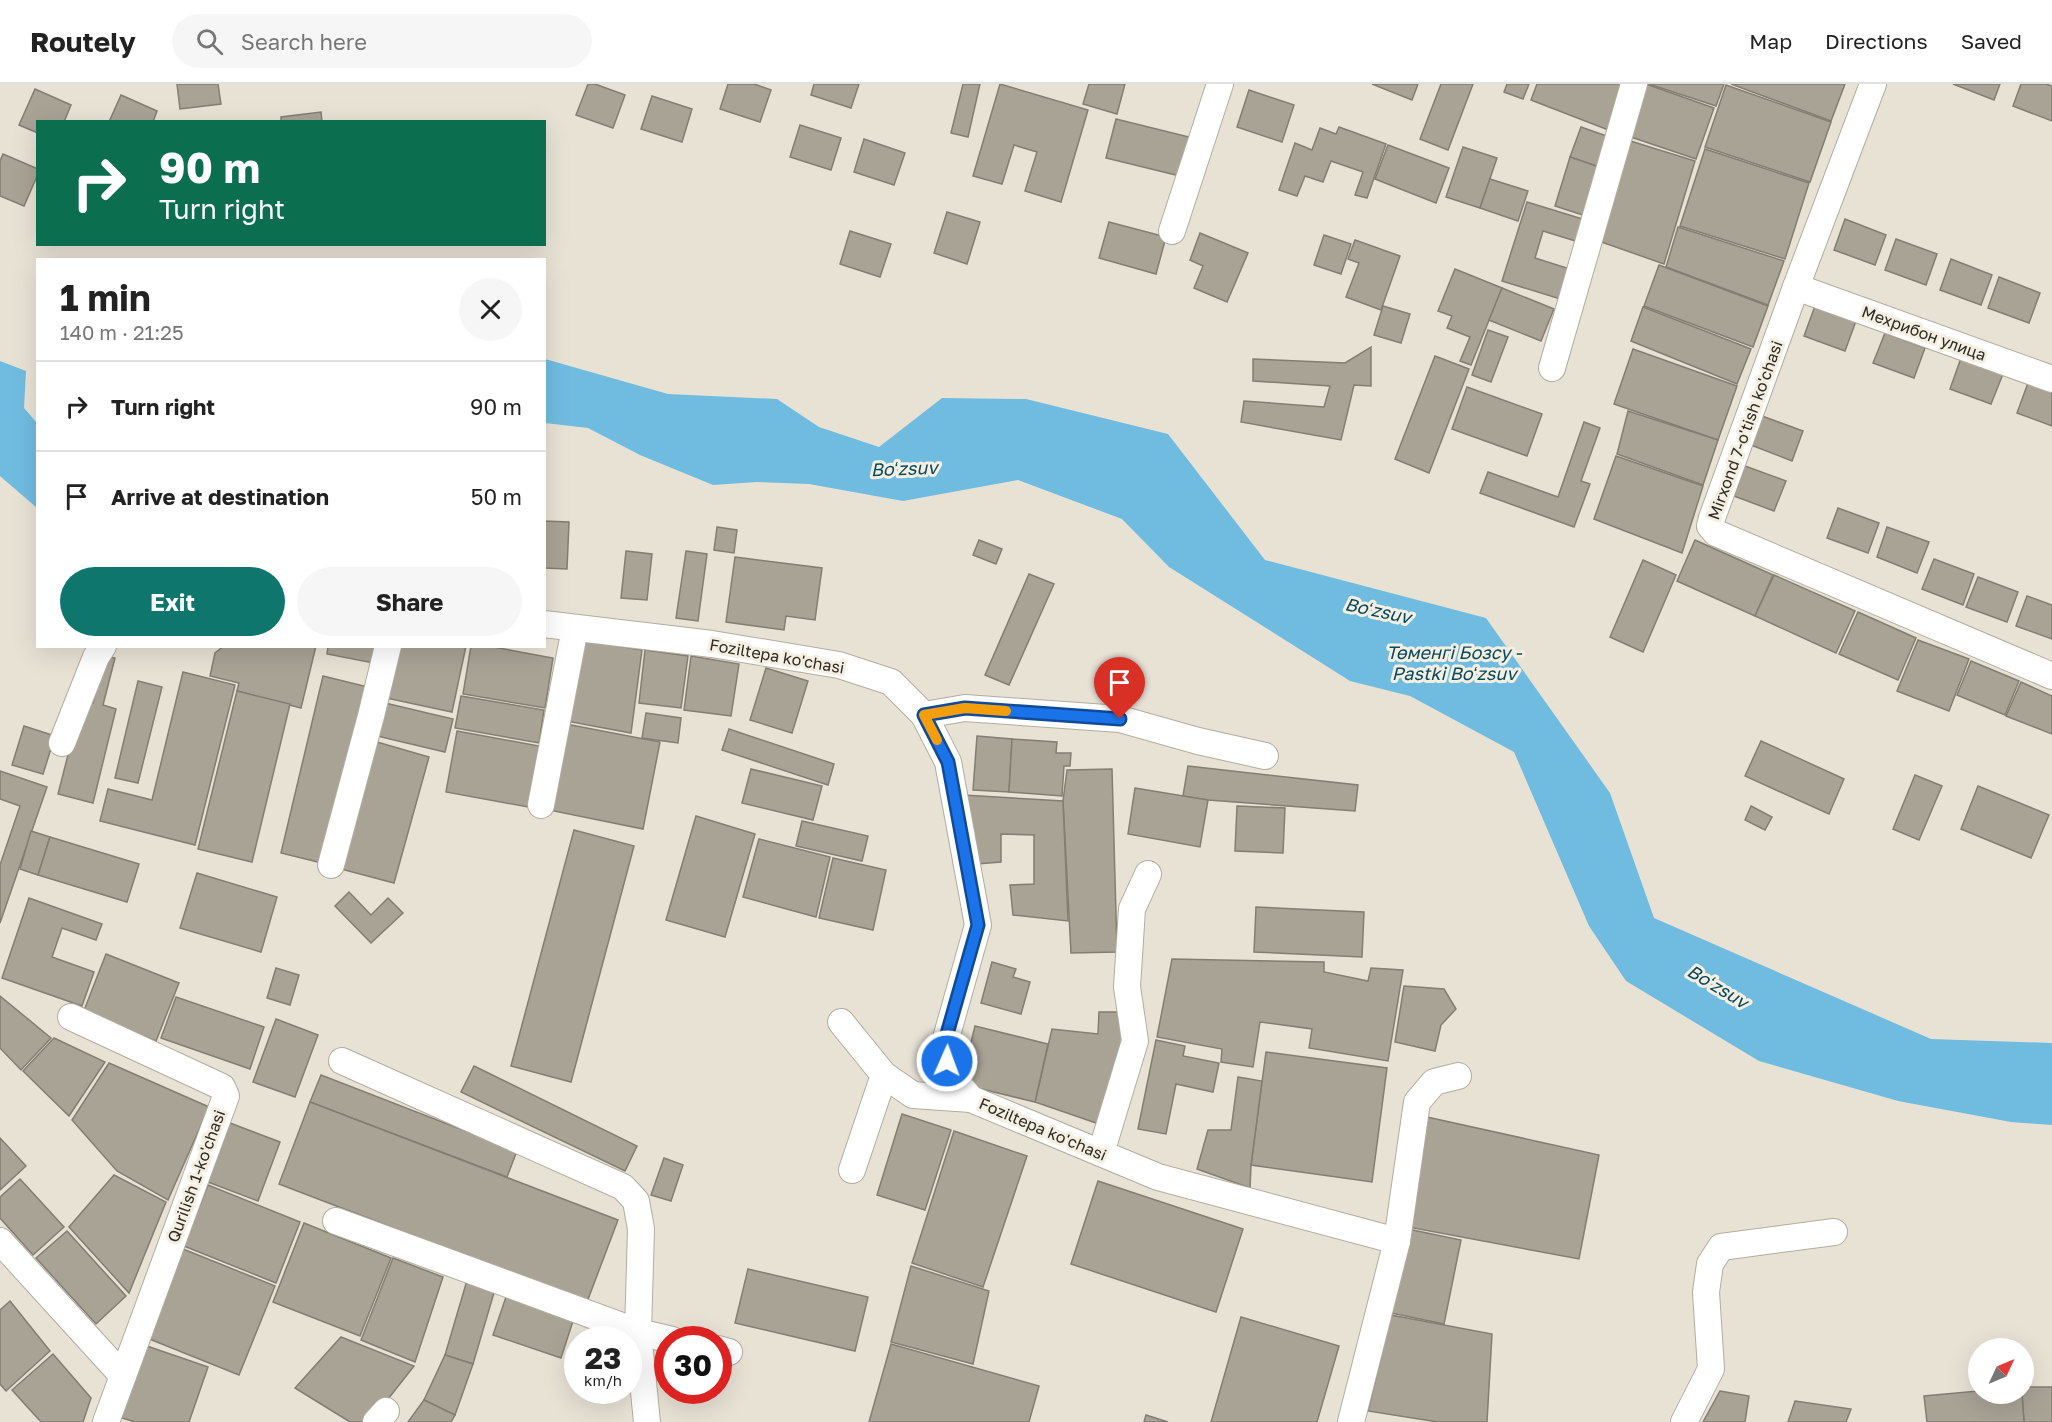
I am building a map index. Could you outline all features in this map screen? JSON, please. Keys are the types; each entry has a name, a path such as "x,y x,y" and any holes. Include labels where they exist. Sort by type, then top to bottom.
{"street":[{"path":"1172,231 1220,84"},
{"path":"1552,368 1634,84"},
{"name":"Mirxond 7-o'tish ko'chasi","path":"1873,84 1796,287 1710,526 1716,533 2052,676"},
{"name":"Мехрибон улица","path":"1796,287 2052,379"},
{"name":"Foziltepa ko'chasi","path":"546,624 712,644 839,665 891,682 924,715 948,762 978,925 943,1048 950,1074 971,1099 1158,1177 1397,1241"},
{"path":"541,805 575,628"},
{"path":"62,743 96,657 102,648"},
{"path":"331,865 388,648"},
{"path":"924,715 965,708 1120,719 1198,741 1265,756"},
{"path":"1101,1153 1135,1041 1127,987 1132,909 1148,874"},
{"name":"Qurilish 1-ko'chasi","path":"71,1017 222,1087 226,1096 106,1422"},
{"path":"841,1022 884,1075 914,1095 971,1099"},
{"path":"342,1061 623,1187 636,1201 641,1229 638,1326"},
{"path":"852,1170 884,1075"},
{"path":"1351,1422 1397,1241 1417,1102 1434,1082 1458,1076"},
{"path":"336,1221 622,1326"},
{"path":"1684,1422 1711,1369 1706,1292 1710,1264 1721,1247 1834,1232"},
{"path":"0,1241 123,1376"},
{"path":"642,1372 647,1422"}],"water":[{"name":"Төменгі Бозсу - Pastki Boʻzsuv","path":"546,359 668,394 777,399 819,427 879,447 942,398 1026,399 1168,434 1265,560 1486,618 1610,793 1654,918 1931,1039 2052,1043 2052,1125 2011,1122 1898,1101 1759,1061 1626,981 1589,926 1514,752 1410,696 1350,681 1169,567 1122,519 1018,480 903,501 809,484 757,482 713,485 640,455 588,428 546,423"},
{"path":"0,361 26,371 24,408 36,422 36,507 0,476"}],"building":[{"path":"177,84 218,84 221,104 180,109"},
{"path":"588,84 595,84 625,95 613,128 576,115"},
{"path":"728,84 754,84 771,90 760,122 720,109"},
{"path":"814,84 859,84 851,108 811,95"},
{"path":"963,84 980,84 968,137 951,133"},
{"path":"1000,84 1088,110 1061,202 1025,191 1037,152 1014,145 1002,184 973,176"},
{"path":"1089,84 1125,84 1117,114 1083,104"},
{"path":"1372,84 1418,84 1412,100"},
{"path":"1441,84 1473,84 1448,150 1420,139"},
{"path":"1507,84 1529,84 1523,99 1504,92"},
{"path":"1537,84 1625,84 1611,131 1531,100"},
{"path":"1646,84 1714,108 1696,159 1622,134"},
{"path":"1649,84 1724,84 1716,106"},
{"path":"1731,84 1845,84 1831,121"},
{"path":"1953,84 2000,84 1994,100"},
{"path":"2021,84 2052,86 2052,121 2013,106"},
{"path":"1726,85 1831,122 1810,182 1705,147"},
{"path":"35,89 71,105 65,120 36,120 36,132 19,125"},
{"path":"1249,90 1294,105 1282,142 1237,127"},
{"path":"121,95 157,111 154,120 110,120"},
{"path":"652,96 692,109 682,142 641,129"},
{"path":"321,112 322,120 281,120 281,117"},
{"path":"1116,119 1189,137 1180,176 1106,158"},
{"path":"800,125 841,138 831,170 790,157"},
{"path":"1339,127 1386,144 1367,198 1355,195 1363,172 1331,161 1323,182 1305,176 1297,196 1279,190 1295,143 1312,150 1320,128 1336,134"},
{"path":"1581,127 1615,139 1605,169 1570,157"},
{"path":"864,139 905,153 894,185 854,172"},
{"path":"1624,139 1695,161 1664,264 1593,239"},
{"path":"1388,145 1449,168 1436,203 1375,179"},
{"path":"1463,147 1497,158 1480,208 1446,197"},
{"path":"1705,149 1809,183 1785,259 1680,226"},
{"path":"3,154 36,168 36,179 24,206 0,196 0,161"},
{"path":"1570,157 1605,169 1589,217 1555,206"},
{"path":"1490,179 1528,191 1518,221 1480,208"},
{"path":"1527,202 1589,221 1582,243 1543,231 1535,258 1576,271 1567,301 1502,281"},
{"path":"947,212 980,222 967,264 934,253"},
{"path":"1845,219 1886,235 1875,265 1834,250"},
{"path":"1109,222 1166,237 1156,274 1099,258"},
{"path":"1678,227 1784,261 1768,305 1666,267"},
{"path":"850,231 891,244 880,277 840,264"},
{"path":"1200,233 1248,253 1227,302 1194,288 1203,266 1190,260"},
{"path":"1324,235 1351,244 1341,274 1314,265"},
{"path":"1896,239 1937,254 1926,285 1885,270"},
{"path":"1355,240 1400,256 1381,310 1346,297 1359,263 1348,259"},
{"path":"1951,259 1992,275 1981,305 1940,290"},
{"path":"1659,265 1768,306 1753,347 1644,306"},
{"path":"1455,269 1502,288 1471,365 1460,361 1470,337 1447,328 1452,316 1438,311"},
{"path":"1999,277 2040,293 2029,323 1988,308"},
{"path":"1502,288 1554,309 1541,341 1489,320"},
{"path":"1383,306 1410,314 1401,343 1374,335"},
{"path":"1815,306 1856,321 1845,351 1804,336"},
{"path":"1643,307 1751,349 1737,384 1631,341"},
{"path":"1488,330 1508,337 1491,382 1472,375"},
{"path":"1885,333 1925,348 1914,378 1873,363"},
{"path":"1371,347 1371,386 1354,385 1341,440 1241,422 1244,401 1324,407 1330,386 1253,381 1253,359 1345,363"},
{"path":"1633,349 1737,386 1718,440 1614,404"},
{"path":"1435,356 1469,369 1429,473 1395,459"},
{"path":"1961,358 2003,374 1991,404 1950,389"},
{"path":"2028,383 2052,392 2052,426 2017,413"},
{"path":"1467,387 1542,414 1527,456 1452,429"},
{"path":"1628,411 1718,440 1703,485 1617,454"},
{"path":"1762,416 1803,431 1792,461 1751,445"},
{"path":"1584,422 1600,428 1581,481 1590,484 1574,527 1480,493 1488,472 1558,497"},
{"path":"1616,456 1703,486 1682,553 1594,519"},
{"path":"1745,466 1786,481 1774,511 1734,496"},
{"path":"1838,508 1879,523 1868,553 1827,538"},
{"path":"546,521 569,522 567,569 546,568"},
{"path":"717,527 737,530 734,553 714,550"},
{"path":"1887,527 1929,542 1917,573 1877,557"},
{"path":"979,540 1002,549 996,564 973,555"},
{"path":"1695,540 1773,575 1755,616 1677,581"},
{"path":"626,551 652,554 647,600 621,598"},
{"path":"686,551 707,554 698,621 676,618"},
{"path":"735,557 822,568 815,620 786,616 784,630 726,622"},
{"path":"1934,559 1974,574 1963,605 1922,589"},
{"path":"1643,560 1676,575 1643,652 1610,637"},
{"path":"1029,574 1054,584 1009,685 985,675"},
{"path":"1774,575 1855,611 1836,653 1755,616"},
{"path":"1978,577 2018,592 2007,622 1966,607"},
{"path":"2027,596 2052,605 2052,639 2016,626"},
{"path":"1858,612 1916,638 1898,680 1839,654"},
{"path":"582,640 642,650 631,733 566,721"},
{"path":"1918,640 1969,659 1949,711 1897,691"},
{"path":"221,648 316,648 301,708 237,691 239,683 210,676 215,653"},
{"path":"328,648 377,648 373,663 327,654"},
{"path":"397,648 466,648 452,712 386,698"},
{"path":"471,648 499,648 553,658 545,708 463,694"},
{"path":"645,650 688,656 681,708 639,703"},
{"path":"105,656 115,658 103,705 116,709 93,803 58,794 82,700 93,703"},
{"path":"691,656 739,664 731,716 684,710"},
{"path":"1971,661 2019,681 2005,715 1957,695"},
{"path":"766,668 808,681 792,733 750,720"},
{"path":"183,672 235,685 195,845 100,821 108,789 152,800"},
{"path":"323,676 368,687 326,864 281,853"},
{"path":"138,681 162,687 138,783 115,778"},
{"path":"2021,682 2052,696 2052,734 2006,716"},
{"path":"237,691 290,704 252,862 198,849"},
{"path":"461,696 544,710 539,743 455,728"},
{"path":"385,703 453,719 445,752 377,736"},
{"path":"646,713 681,718 678,743 642,738"},
{"path":"566,724 660,742 643,829 549,810"},
{"path":"24,726 55,736 43,774 12,765"},
{"path":"729,729 834,764 828,785 722,750"},
{"path":"457,731 539,746 528,807 446,792"},
{"path":"977,736 1012,739 1009,792 973,790"},
{"path":"1012,739 1057,742 1056,753 1071,753 1070,766 1064,766 1062,796 1009,792"},
{"path":"1761,741 1844,779 1829,814 1745,776"},
{"path":"377,742 429,757 394,883 341,869"},
{"path":"1188,766 1358,785 1355,811 1208,800 1183,796"},
{"path":"751,769 822,786 813,820 742,803"},
{"path":"1112,769 1117,952 1071,953 1063,801 1067,770"},
{"path":"0,771 47,787 0,923 0,865 20,806 0,799"},
{"path":"1915,775 1942,786 1919,840 1893,829"},
{"path":"1978,786 2049,815 2031,858 1961,829"},
{"path":"1135,788 1208,800 1200,847 1128,834"},
{"path":"963,795 1063,801 1068,921 1013,915 1010,885 1034,884 1034,835 1001,834 1001,862 977,864"},
{"path":"1237,806 1285,808 1283,853 1235,851"},
{"path":"1751,806 1772,817 1765,830 1745,820"},
{"path":"696,816 755,834 725,937 666,920"},
{"path":"802,821 868,836 862,861 796,846"},
{"path":"574,830 634,846 571,1082 511,1066"},
{"path":"31,831 50,837 38,875 20,869"},
{"path":"50,837 139,864 127,902 38,875"},
{"path":"759,839 830,857 816,917 743,897"},
{"path":"833,858 886,870 873,930 819,918"},
{"path":"197,873 277,897 261,952 180,928"},
{"path":"349,892 371,915 388,898 403,913 371,943 335,906"},
{"path":"29,898 102,924 96,940 62,928 52,957 94,972 82,1006 2,978"},
{"path":"1256,907 1364,912 1362,957 1254,952"},
{"path":"106,954 179,983 156,1041 83,1013"},
{"path":"1172,959 1324,962 1324,972 1368,981 1371,968 1403,970 1388,1061 1309,1048 1312,1029 1260,1022 1253,1067 1221,1062 1222,1049 1157,1037"},
{"path":"992,962 1016,969 1013,977 1030,982 1021,1014 981,1003"},
{"path":"276,968 299,975 290,1005 267,998"},
{"path":"1404,986 1444,989 1456,1009 1441,1025 1435,1051 1395,1042"},
{"path":"0,996 51,1038 21,1070 0,1048"},
{"path":"176,997 264,1027 250,1069 161,1038"},
{"path":"1099,1012 1121,1012 1127,1034 1099,1124 1035,1102 1052,1029 1098,1034"},
{"path":"276,1019 318,1035 295,1097 253,1082"},
{"path":"975,1026 1048,1044 1035,1102 961,1084"},
{"path":"54,1038 105,1062 69,1116 23,1071"},
{"path":"1156,1040 1185,1046 1183,1056 1219,1063 1213,1092 1176,1084 1166,1134 1138,1129"},
{"path":"1266,1052 1387,1068 1372,1182 1251,1165"},
{"path":"109,1063 209,1107 168,1200 117,1171 72,1120"},
{"path":"474,1066 637,1146 625,1171 461,1092"},
{"path":"321,1075 517,1151 507,1177 310,1102"},
{"path":"1238,1077 1262,1081 1250,1188 1197,1169 1208,1130 1231,1130"},
{"path":"310,1102 618,1220 587,1302 279,1184"},
{"path":"902,1114 951,1130 925,1210 877,1195"},
{"path":"1427,1117 1599,1155 1579,1259 1408,1227"},
{"path":"230,1123 280,1142 258,1201 208,1182"},
{"path":"954,1131 1027,1156 983,1287 912,1263"},
{"path":"0,1138 26,1166 0,1190"},
{"path":"664,1158 683,1165 671,1201 651,1195"},
{"path":"114,1175 166,1202 129,1293 69,1227"},
{"path":"20,1179 64,1227 33,1255 0,1218 0,1197"},
{"path":"1098,1181 1243,1229 1216,1312 1071,1264"},
{"path":"208,1185 300,1222 276,1283 184,1246"},
{"path":"304,1223 391,1258 360,1336 273,1302"},
{"path":"1408,1229 1461,1240 1444,1324 1391,1313"},
{"path":"67,1231 126,1296 96,1324 36,1258"},
{"path":"183,1249 275,1286 239,1375 147,1338"},
{"path":"393,1258 443,1277 415,1362 361,1340"},
{"path":"911,1266 989,1291 973,1364 891,1342"},
{"path":"748,1269 868,1297 855,1351 735,1323"},
{"path":"468,1277 496,1286 473,1364 445,1355"},
{"path":"506,1297 573,1321 571,1326 564,1326 564,1349 561,1358 493,1335"},
{"path":"10,1301 50,1351 6,1391 0,1384 0,1310"},
{"path":"1391,1315 1492,1334 1487,1422 1438,1422 1368,1411"},
{"path":"1241,1317 1339,1346 1317,1422 1211,1422"},
{"path":"341,1337 414,1366 370,1422 350,1422 295,1388"},
{"path":"891,1344 1039,1386 1029,1422 869,1422"},
{"path":"144,1345 208,1367 189,1422 135,1422 119,1417"},
{"path":"53,1354 91,1398 83,1422 41,1422 12,1390"},
{"path":"445,1355 473,1364 455,1415 424,1400"},
{"path":"2034,1387 2052,1387 2052,1422 2024,1422 2023,1404 2034,1404"},
{"path":"1720,1391 1749,1396 1745,1422 1703,1422"},
{"path":"1968,1392 1968,1404 2023,1404 2024,1422 1927,1422 1924,1396"},
{"path":"424,1400 455,1415 451,1422 408,1422"},
{"path":"1795,1401 1851,1409 1846,1422 1788,1422"},
{"path":"1146,1415 1168,1422 1144,1422"}],"slow traffic":[{"path":"937,740 924,715 965,708 1006,711"}],"route":[{"path":"947,1061 943,1048 978,925 948,762 924,715 965,708 1120,719"}],"water label":[{"name":"Boʻzsuv","path":"904,468"},
{"name":"Boʻzsuv","path":"1378,610"},
{"name":"Boʻzsuv","path":"1718,986"}]}
